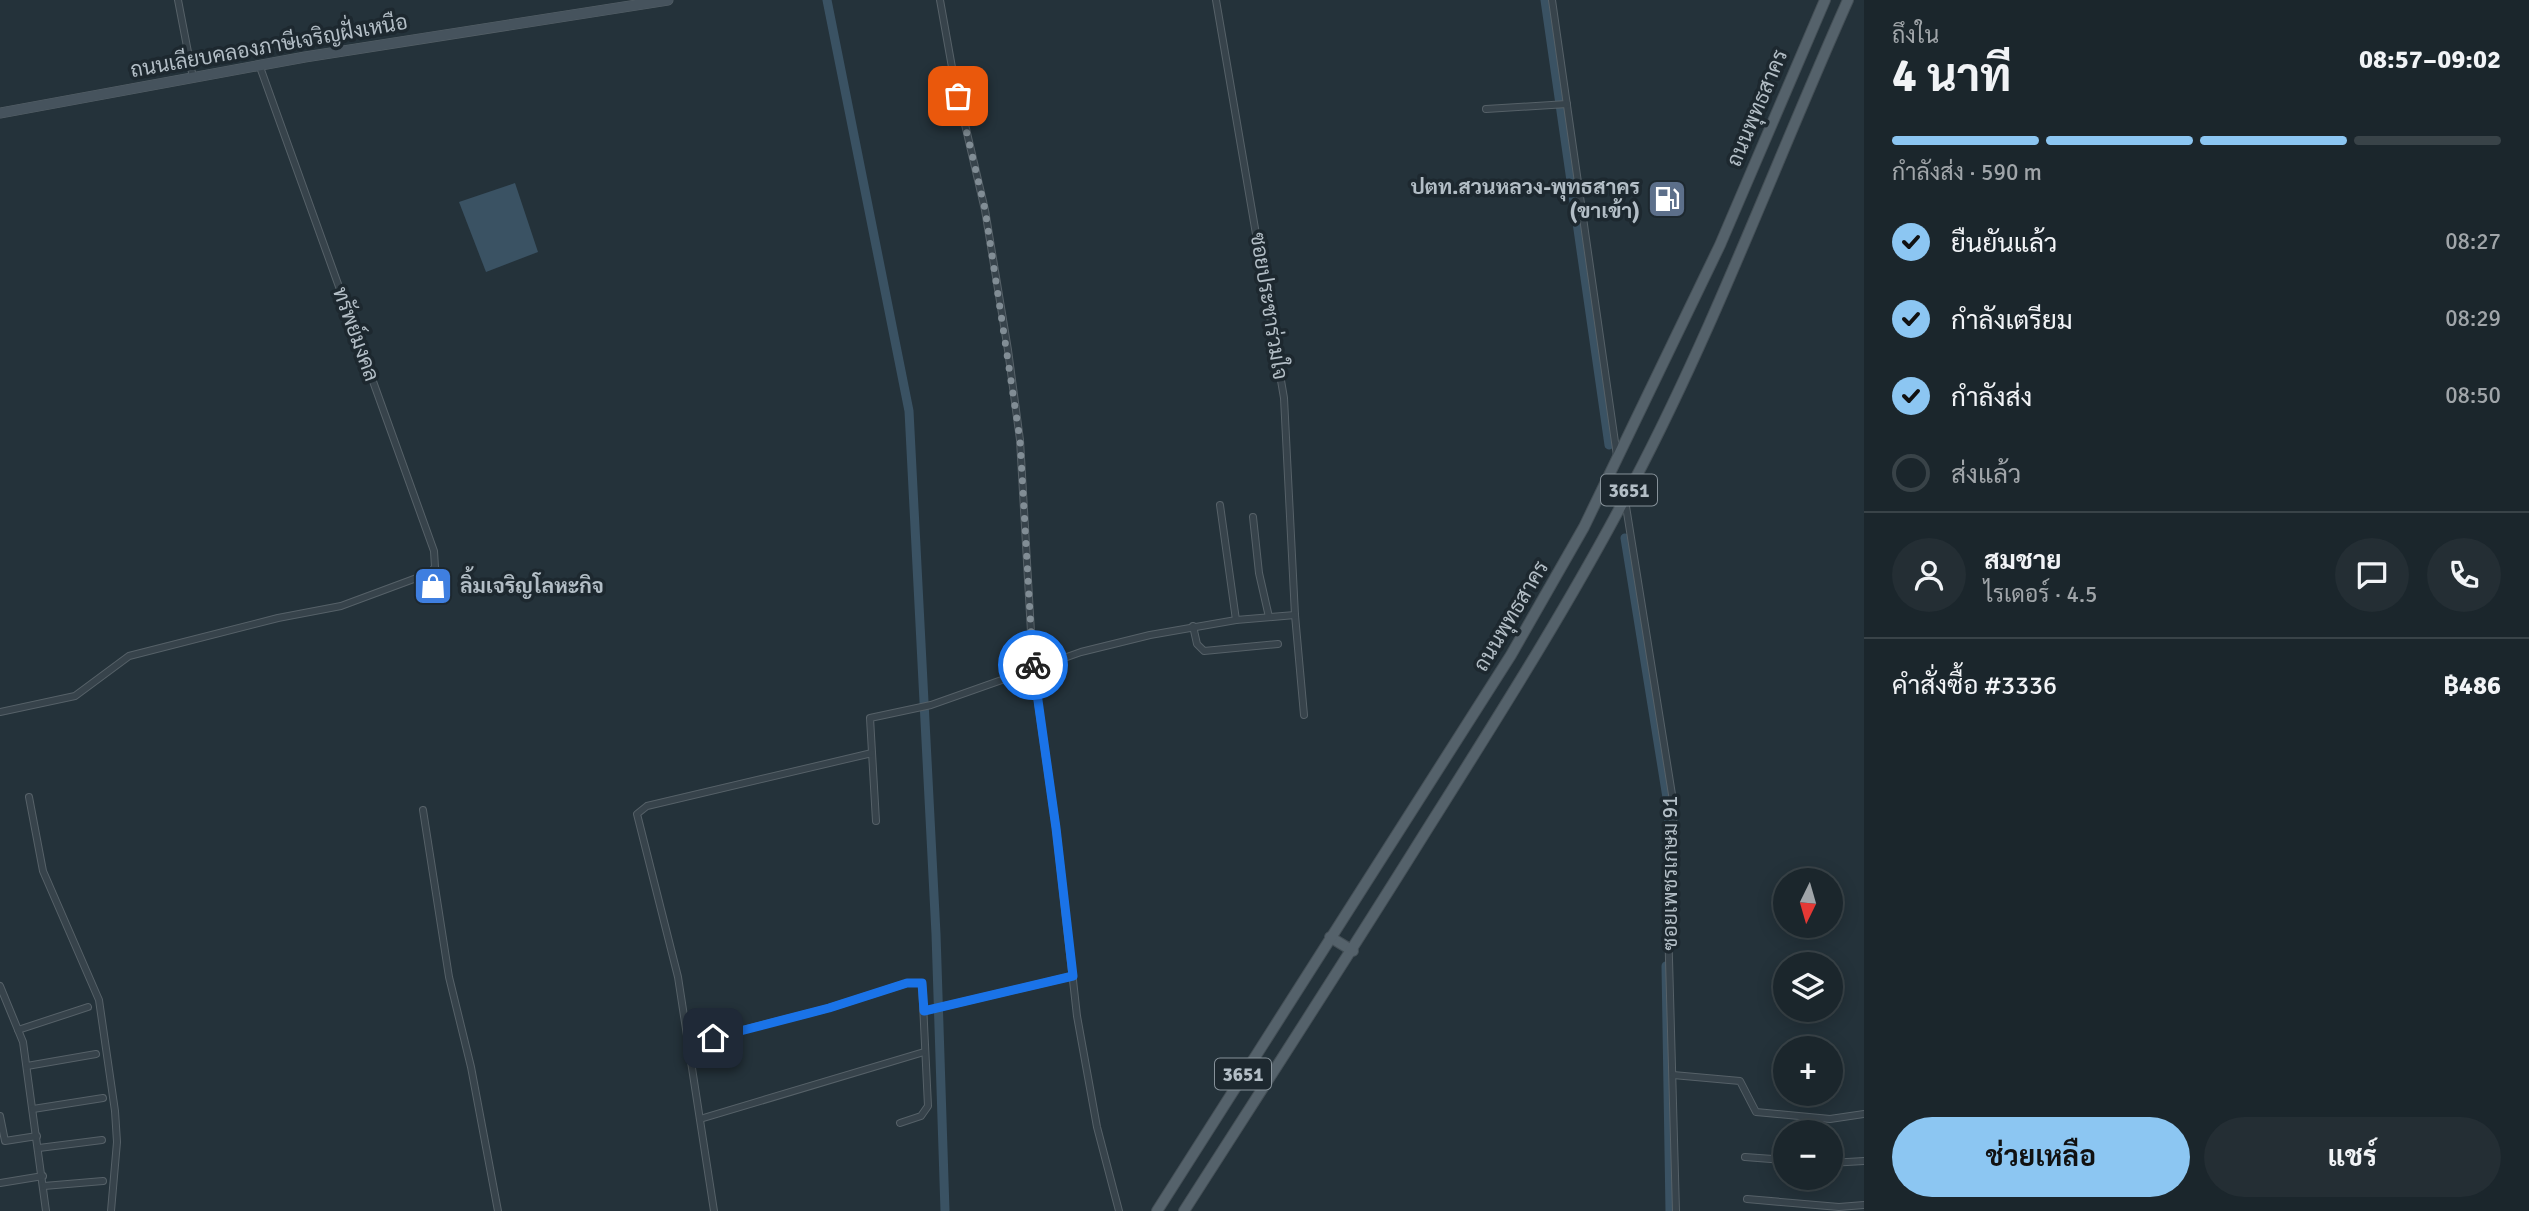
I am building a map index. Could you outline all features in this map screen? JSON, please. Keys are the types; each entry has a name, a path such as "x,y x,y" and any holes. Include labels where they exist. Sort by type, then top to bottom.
{"main road":[{"name":"ถนนเลียบคลองภาษีเจริญฝั่งเหนือ","path":"0,113 298,58 668,0"},
{"name":"ถนนพุทธสาคร","path":"1157,1211 1511,655 1618,461 1720,245 1825,0"},
{"name":"ถนนพุทธสาคร","path":"1184,1211 1353,951 1520,681 1625,497 1717,310 1848,0"},
{"path":"1330,937 1353,951"}],"street":[{"path":"178,0 194,78"},
{"path":"940,0 953,73 985,209 1008,350 1020,440 1033,667 1058,840 1073,976 1097,1127 1119,1211"},
{"name":"ซอยประชาร่วมใจ","path":"1216,0 1284,398 1295,615 1304,715"},
{"path":"1552,0 1618,461"},
{"name":"ทรัพย์มงคล","path":"0,712 75,696 130,656 278,618 341,606 430,573 436,560 260,67"},
{"path":"1486,109 1567,104"},
{"name":"ซอยเพชรเกษม 91","path":"1625,497 1674,807 1668,923 1676,1211"},
{"path":"1220,505 1236,620"},
{"path":"1253,517 1259,573 1269,617"},
{"path":"876,821 870,718 931,705 1081,652 1193,626 1295,615"},
{"path":"1193,626 1197,644 1204,651 1278,644"},
{"path":"714,1211 678,977 637,814 647,806 872,753"},
{"path":"29,797 43,871 99,1000 117,1143 111,1211"},
{"path":"423,810 449,977 471,1067 498,1211"},
{"path":"924,1011 1073,976"},
{"path":"690,1044 829,1008 907,983 922,983 926,1113 900,1123"},
{"path":"1,990 18,1030 27,1066 46,1211"},
{"path":"18,1030 89,1007"},
{"path":"700,1119 924,1052"},
{"path":"27,1066 96,1054"},
{"path":"1673,1075 1740,1081 1756,1112 1830,1119 1864,1114"},
{"path":"33,1109 103,1098"},
{"path":"0,1116 2,1142 37,1136"},
{"path":"39,1147 102,1140"},
{"path":"1745,1157 1773,1159"},
{"path":"1843,1162 1864,1161"},
{"path":"0,1183 43,1176"},
{"path":"44,1186 103,1181"},
{"path":"1747,1199 1839,1207 1864,1205"}],"water":[{"path":"515,183 538,252 486,272 459,202"}],"waterway":[{"path":"827,0 909,411 936,934 945,1211"},
{"path":"1545,0 1609,445"},
{"path":"1625,538 1669,810 1667,900"},
{"path":"1666,966 1670,1211"}],"way so far":[{"path":"958,96 985,209 1020,440 1033,665"}],"place":[{"name":"ปตท.สวนหลวง-พุทธสาคร (ขาเข้า)","path":"1667,199"},
{"name":"ลิ้มเจริญโลหะกิจ","path":"433,586"}],"route":[{"path":"713,1038 829,1008 907,983 922,983 924,1011 1073,976 1065,896 1033,665"}]}
